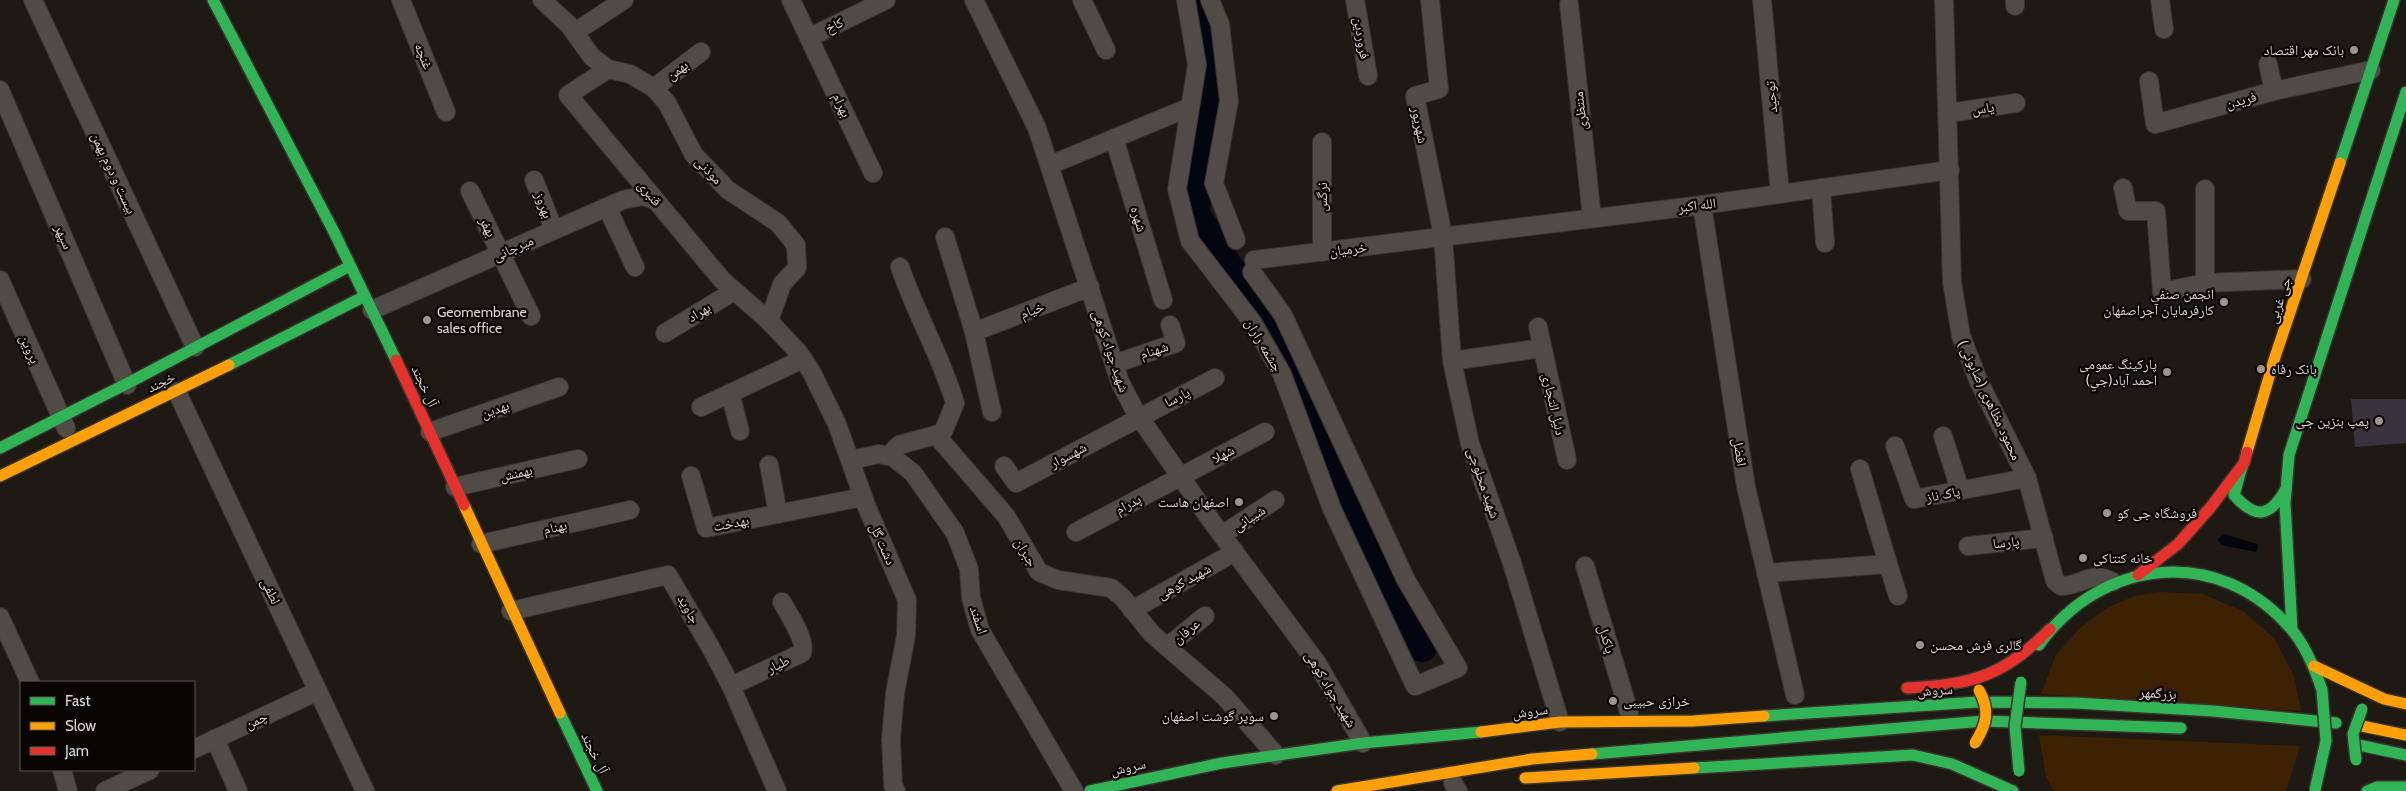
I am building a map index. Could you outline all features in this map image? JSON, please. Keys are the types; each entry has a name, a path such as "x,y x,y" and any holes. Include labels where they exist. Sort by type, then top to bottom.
{"main road":[{"name":"آل خجند","path":"213,0 369,303 430,432 511,612 597,791"},
{"name":"جی غربی","path":"2138,575 2178,544 2210,508 2244,463 2274,360 2394,0"},
{"path":"2292,629 2286,489 2289,454 2406,92"},
{"name":"خجند","path":"0,448 127,385 195,347 350,266"},
{"path":"319,283 329,281 341,290 342,305 335,312"},
{"name":"خجند","path":"0,476 177,392 335,312 369,303"},
{"path":"2244,463 2234,495 2244,509 2262,513 2278,506 2286,489"},
{"path":"1895,689 1956,683 2005,667 2022,656 2079,604 2113,582 2138,575 2167,572 2195,574 2223,580 2272,609 2292,629 2314,666 2322,690 2326,715 2327,741 2323,766 2315,791"},
{"path":"2022,777 2014,741 2015,711 2021,682 2033,654 2050,629"},
{"path":"2314,666 2384,699 2406,704"},
{"path":"1956,683 1986,701 1988,711 1985,729 1971,744"},
{"name":"سروش","path":"1090,791 1222,763 1363,743 1438,737 1560,722 1693,721 1978,696"},
{"name":"بزرگمهر","path":"1978,696 2213,711 2336,724"},
{"path":"2358,763 2352,747 2356,720 2362,709 2384,699"},
{"path":"1560,722 1634,711"},
{"path":"1337,791 1532,759 1984,720 2189,728"},
{"path":"2355,726 2406,735"},
{"path":"2318,739 2335,741"},
{"path":"2354,744 2406,755"},
{"path":"1933,757 1950,752"},
{"path":"1512,779 1913,755 1933,757 1980,774 2014,791"},
{"path":"1369,787 1458,785"},
{"path":"2372,786 2406,787"}],"street":[{"name":"بیست و دوم بهمن","path":"33,0 195,347"},
{"name":"غنچه","path":"401,0 446,112"},
{"name":"موذنی","path":"542,0 574,32 592,57 608,69 630,74 654,88 666,103 694,155 728,190 778,223 796,245 797,268 782,284 769,321"},
{"path":"574,32 624,0"},
{"name":"بهرام","path":"791,0 873,173"},
{"name":"کاخ","path":"810,37 886,0"},
{"name":"شهید جواد کوهی","path":"974,0 1037,128 1120,382 1139,417 1180,477 1317,663 1363,743"},
{"path":"1082,0 1106,50"},
{"name":"چشمه راران","path":"1186,0 1197,65 1177,189 1190,241 1253,323 1282,374 1332,509 1415,686 1458,668 1406,580 1283,315 1253,266"},
{"path":"1210,0 1220,24 1229,101 1214,183 1236,240"},
{"name":"فروردین","path":"1356,0 1368,76"},
{"name":"شهریور","path":"1430,0 1439,89 1414,96 1443,236"},
{"name":"توحید","path":"1762,0 1780,194"},
{"name":"محمود مظاهری (صابونی )","path":"1944,0 1949,113 1952,282 1961,336 1979,382 2027,478 2055,581 2060,586 2069,586 2096,577 2113,582"},
{"path":"2160,0 2164,29"},
{"name":"منتظری","path":"1568,4 1592,218"},
{"name":"بهمن","path":"654,88 701,52"},
{"path":"2268,64 2274,92"},
{"name":"قنبری","path":"608,69 568,95 722,280 769,321"},
{"name":"فریدن","path":"2149,81 2155,127 2274,92 2371,70"},
{"name":"سپهر","path":"0,90 127,385"},
{"name":"یاس","path":"1949,113 2016,103"},
{"path":"1050,165 1190,107"},
{"name":"شهره","path":"1114,138 1163,300"},
{"name":"نرگس","path":"1322,142 1322,252"},
{"name":"الله اکبر","path":"1443,236 1702,205 1950,170"},
{"name":"بهروز","path":"534,180 554,230"},
{"path":"1821,188 1825,243"},
{"path":"2123,188 2128,211 2156,211 2162,292 2205,283 2302,279"},
{"path":"2205,189 2205,283"},
{"name":"بهفر","path":"470,191 531,316"},
{"name":"میرجانی","path":"369,303 501,253 623,200 642,196 655,200"},
{"name":"افضل","path":"1702,205 1746,487 1795,695"},
{"path":"607,207 635,268"},
{"name":"خرمیان","path":"1253,266 1322,252 1443,236"},
{"name":"شهید محلوجی","path":"1443,236 1452,361 1470,444 1512,563 1560,722"},
{"path":"945,237 974,332 992,412"},
{"path":"852,460 879,454 888,456 899,445 942,432 956,403 946,371 909,293 900,267"},
{"name":"پروین","path":"0,280 72,442"},
{"name":"خیام","path":"974,332 1090,287"},
{"name":"بهراد","path":"665,333 734,291"},
{"name":"دشت گل","path":"769,321 812,371 852,460 863,497 907,600 906,636 895,693 891,739 893,785 896,791"},
{"name":"شهنام","path":"1114,364 1176,343 1170,324"},
{"name":"دلیل التجاری","path":"1538,327 1567,460"},
{"path":"1452,361 1542,348"},
{"path":"701,407 802,358"},
{"name":"پارسا","path":"1139,417 1215,378"},
{"name":"بهدین","path":"430,432 559,387"},
{"name":"لطفی","path":"177,392 365,791"},
{"path":"730,393 740,431"},
{"name":"شهسوار","path":"1004,466 1016,483 1139,417"},
{"name":"شهلا","path":"1180,477 1265,432"},
{"name":"جبران","path":"936,435 1006,516 1039,572 1058,580 1111,588 1123,598 1152,634 1225,697 1276,755"},
{"path":"1943,436 1960,490"},
{"name":"پاک ناز","path":"1895,446 1914,499 2027,478"},
{"name":"اسفند","path":"888,456 893,457 913,473 956,533 969,569 972,598 980,630 1074,791"},
{"name":"بهمنش","path":"455,487 578,459"},
{"path":"769,465 778,514"},
{"path":"1860,470 1898,596"},
{"name":"بهدخت","path":"691,476 706,528 863,497"},
{"name":"پدرام","path":"1076,532 1180,477"},
{"name":"شیبانی","path":"1222,535 1275,500"},
{"name":"بهنام","path":"481,544 630,510"},
{"name":"پارسا","path":"1968,546 2044,538"},
{"name":"شهید کوهی","path":"1132,610 1235,552"},
{"path":"1766,573 1888,564"},
{"name":"پاکدل","path":"1585,566 1634,711"},
{"name":"جاوید","path":"511,612 668,574 712,648 731,686 777,791"},
{"name":"طیار","path":"731,686 802,653 804,648 802,640 782,602"},
{"name":"عرفان","path":"1167,647 1204,616"},
{"path":"0,617 30,681"},
{"name":"چمن","path":"195,749 318,691"},
{"path":"215,739 238,791"},
{"path":"62,771 68,791"},
{"path":"105,791 148,771"}],"shaded area":[{"path":"2224,534 2257,544 2258,549 2256,552 2221,545 2218,539"},
{"path":"2161,592 2202,594 2243,611 2275,639 2294,676 2301,711 2041,694 2056,655 2080,628 2105,609 2134,596"},
{"path":"2039,735 2300,746 2286,791 2054,791 2046,777"}],"building":[{"name":"پمپ بنزین جی","path":"2351,399 2406,399 2406,443 2355,447"}],"waterway":[{"path":"1197,0 1211,33 1218,82 1214,114 1201,162 1193,213 1229,270 1260,310 1295,371 1362,530 1422,646"}],"traffic: fast":[{"path":"213,0 334,232 396,360"},
{"path":"2340,163 2394,0"},
{"path":"2292,629 2285,503 2289,455 2406,92"},
{"path":"0,448 350,266"},
{"path":"229,365 365,296"},
{"path":"2242,467 2234,495 2249,509 2262,512 2268,510 2286,489"},
{"path":"2039,645 2065,616 2095,594 2127,579 2162,572 2196,574 2230,584 2262,602 2291,629 2301,643 2310,658 2322,690"},
{"path":"2019,771 2015,726 2021,682"},
{"path":"2315,790 2326,741 2322,690"},
{"path":"1764,716 1978,702 2076,703 2213,711 2336,723"},
{"path":"2356,760 2353,734 2362,709"},
{"path":"560,713 597,791"},
{"path":"1592,754 1984,721 2181,728"},
{"path":"1090,791 1222,763 1363,743 1481,732"},
{"path":"2354,744 2406,755"},
{"path":"1694,768 1913,755 1952,764 2013,791"},
{"path":"2367,791 2377,787 2406,787"}],"traffic: slow":[{"path":"2247,452 2274,360 2340,163"},
{"path":"0,476 229,365"},
{"path":"464,505 560,713"},
{"path":"2314,666 2384,699 2406,704"},
{"path":"1975,743 1986,717 1985,704 1979,690"},
{"path":"1481,732 1560,722 1693,721 1764,716"},
{"path":"2362,726 2406,735"},
{"path":"1337,791 1532,759 1592,754"},
{"path":"1525,778 1694,768"}],"traffic: jam":[{"path":"396,360 464,505"},
{"path":"2138,575 2178,544 2210,508 2244,463 2247,452"},
{"path":"1907,688 1951,684 1986,675 2002,668 2017,658 2050,629"}],"place":[{"name":"بانک مهر اقتصاد","path":"2354,50"},
{"name":"انجمن صنفی کارفرمایان آجراصفهان","path":"2224,302"},
{"name":"Geomembrane sales office","path":"427,320"},
{"name":"بانک رفاه","path":"2261,369"},
{"name":"پارکینگ عمومی احمد آباد(جي)","path":"2167,372"},
{"name":"پمپ بنزین جی","path":"2379,421"},
{"name":"اصفهان هاست","path":"1239,502"},
{"name":"فروشگاه جی کو","path":"2107,513"},
{"name":"خانه کنتاکی","path":"2083,558"},
{"name":"گالری فرش محسن","path":"1920,645"},
{"name":"خرازی حبیبی","path":"1613,701"},
{"name":"سوپر گوشت اصفهان","path":"1274,716"}]}
